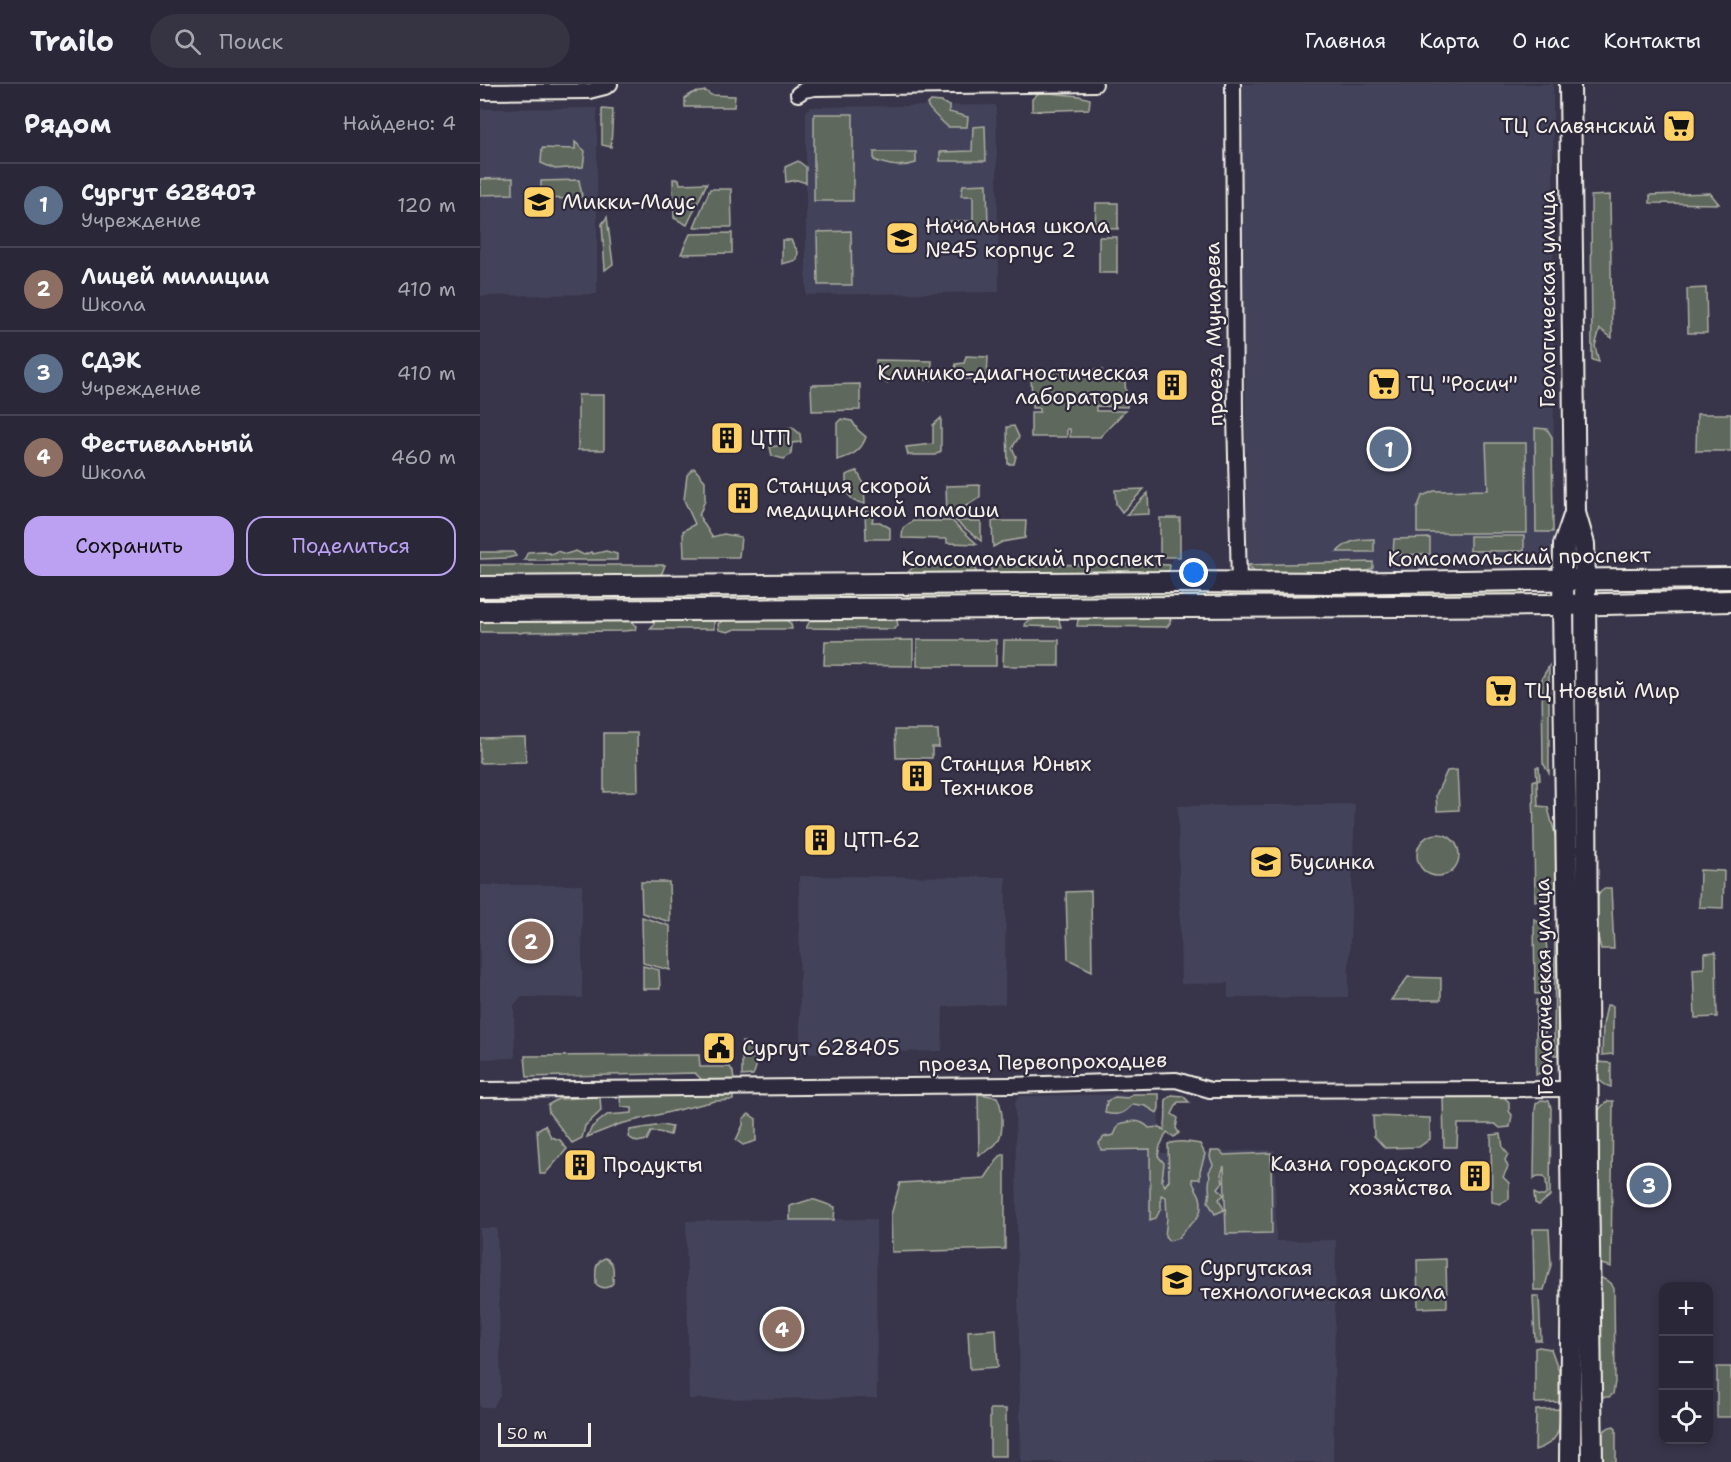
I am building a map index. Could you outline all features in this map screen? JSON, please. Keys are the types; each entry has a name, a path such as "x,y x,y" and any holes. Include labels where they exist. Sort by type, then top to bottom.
{"main road":[{"name":"Геологическая улица","path":"1570,84 1575,513 1584,544 1585,579 1592,1462"},
{"name":"Геологическая улица","path":"1570,1462 1572,1224 1563,579 1565,539 1575,513"},
{"name":"Комсомольский проспект","path":"480,587 1176,582 1363,583 1731,578"},
{"path":"480,611 1584,605 1731,601"}],"street":[{"path":"480,92 589,91 610,84"},
{"path":"798,94 815,88 1095,84"},
{"name":"проезд Мунарева","path":"1233,84 1235,404 1239,583"},
{"name":"проезд Первопроходцев","path":"480,1090 1001,1085 1176,1080 1210,1090 1569,1089"}],"shaded area":[{"path":"1223,84 1553,84 1554,550 1536,569 1512,570 1489,564 1419,568 1399,575 1255,576 1249,572 1247,565 1245,366 1227,339"},
{"name":"Начальная школа №45 корпус 2","path":"996,105 999,292 806,295 806,112 810,107"},
{"name":"Микки-Маус","path":"597,108 597,294 480,296 480,109"},
{"name":"Бусинка","path":"1355,804 1348,997 1228,998 1228,983 1181,984 1178,806"},
{"path":"799,876 1006,877 1005,1004 943,1007 942,1051 800,1054"},
{"path":"480,885 582,885 582,998 521,997 514,1005 515,1058 480,1059"},
{"name":"Сургутская технологическая школа","path":"1159,1094 1159,1153 1275,1150 1276,1241 1336,1240 1333,1462 1021,1462 1015,1102 1020,1096"},
{"path":"876,1219 877,1398 689,1399 686,1221"},
{"path":"480,1228 497,1228 501,1386 500,1396 493,1407 480,1407"}],"green space":[{"path":"706,91 711,95 735,96 734,107 685,107 685,98 693,93"},
{"path":"1040,92 1090,99 1089,109 1032,111 1032,99"},
{"path":"931,101 942,102 949,106 949,112 968,117 967,127 948,127 927,105"},
{"path":"602,109 613,110 611,147 602,145"},
{"path":"814,114 853,114 853,201 814,201"},
{"path":"985,126 986,161 940,161 940,152 972,151 973,127"},
{"path":"575,142 585,151 583,167 555,169 541,163 542,148 575,149"},
{"path":"874,152 916,152 916,163 900,166 885,164 874,160"},
{"path":"798,161 806,167 806,183 797,180 786,182 785,167"},
{"path":"513,178 513,194 480,195 480,179"},
{"path":"673,179 679,179 680,184 707,183 687,225 674,218"},
{"path":"579,180 582,196 573,203 573,199 541,198 541,181"},
{"path":"987,184 988,228 956,229 950,221 973,221 973,196 961,196 963,185"},
{"path":"710,189 731,189 732,227 694,227"},
{"path":"1710,193 1719,204 1650,203 1650,195"},
{"path":"1610,195 1612,338 1600,329 1595,346 1599,362 1592,360 1591,196"},
{"path":"1096,203 1118,203 1118,229 1095,228"},
{"path":"607,217 613,264 605,270 602,224"},
{"path":"851,231 852,285 818,285 817,232"},
{"path":"732,233 732,253 681,254 690,234"},
{"path":"1099,237 1117,237 1117,273 1099,273"},
{"path":"782,240 791,240 798,252 797,260 782,264"},
{"path":"1706,288 1707,333 1688,333 1687,289"},
{"path":"966,356 988,357 987,379 953,379 956,364 964,363"},
{"path":"876,360 932,361 931,380 923,380 920,370 909,376 901,371 895,373 887,383 878,373"},
{"path":"1069,369 1102,370 1103,380 1125,382 1127,407 1096,406 1096,411 1125,411 1100,437 1070,437 1070,429 1067,429 1067,437 1031,437 1031,412 1040,412 1040,408 1032,408 1031,370 1064,370 1065,374 1069,373"},
{"path":"860,384 860,410 812,411 811,385"},
{"path":"578,395 604,395 604,450 578,450"},
{"path":"1697,414 1731,414 1731,451 1696,451"},
{"path":"941,418 941,451 935,455 908,455 906,447 933,444 933,425"},
{"path":"841,419 852,421 866,437 855,453 837,460 837,423"},
{"path":"1014,426 1019,437 1012,448 1016,456 1014,464 1008,464 1007,427"},
{"path":"792,427 800,434 801,442 792,443 791,454 784,459 772,456 770,447 782,445 783,432"},
{"path":"1535,428 1547,429 1552,437 1553,532 1536,532"},
{"path":"1486,443 1526,443 1527,533 1417,533 1417,509 1422,496 1434,491 1488,490"},
{"path":"694,468 705,481 705,500 699,516 712,537 724,534 741,537 739,557 684,557 683,531 695,524 684,500 687,475"},
{"path":"857,471 864,484 865,504 854,501 846,492 846,475"},
{"path":"980,485 980,497 951,516 947,516 946,486"},
{"path":"1144,489 1122,512 1116,504 1115,490"},
{"path":"1148,493 1149,514 1126,515"},
{"path":"865,510 874,512 872,522 880,522 890,528 890,539 866,539"},
{"path":"1160,518 1180,518 1180,557 1160,557"},
{"path":"913,521 952,521 977,544 947,543 947,539 902,538 903,528"},
{"path":"956,521 981,521 981,541"},
{"path":"992,521 1026,521 1025,538 1002,542 993,547"},
{"path":"1470,536 1524,536 1524,551 1470,551"},
{"path":"1430,538 1430,554 1393,555 1394,539"},
{"path":"1374,539 1374,552 1337,552 1354,541"},
{"path":"544,551 551,554 557,551 566,554 576,551 584,555 606,551 617,554 617,560 524,560 528,552"},
{"path":"480,552 513,552 516,556 480,559"},
{"path":"1373,562 1373,568 1365,573 1259,574 1247,565"},
{"path":"480,565 665,565 662,573 656,577 480,578"},
{"path":"917,565 976,565 976,572 970,577 906,576"},
{"path":"990,565 1170,565 1169,574 997,575 991,570"},
{"path":"1523,591 1523,596 1182,597 1181,592"},
{"path":"1171,592 1171,598 907,599 907,594"},
{"path":"710,594 710,601 480,603 480,595"},
{"path":"897,594 897,600 720,601 720,595"},
{"path":"1083,615 1171,615 1167,627 1077,626 1078,620"},
{"path":"1044,616 1056,616 1061,627 1025,626 1026,622"},
{"path":"896,617 898,625 895,629 806,628 815,618"},
{"path":"623,618 636,626 635,630 480,632 480,619"},
{"path":"721,618 785,619 791,624 792,629 735,629 728,632 719,630 718,624"},
{"path":"657,619 714,619 714,629 650,629"},
{"path":"913,640 913,666 824,665 825,641"},
{"path":"917,640 996,640 996,666 917,666"},
{"path":"1004,640 1059,640 1059,666 1003,666"},
{"path":"1575,641 1579,1051 1571,642"},
{"path":"1549,666 1549,773 1543,763 1542,678"},
{"path":"895,730 938,730 939,747 932,747 932,758 896,758"},
{"path":"604,733 637,733 638,791 604,792"},
{"path":"525,737 526,762 480,763 480,738"},
{"path":"1536,767 1539,767 1540,780 1537,781 1538,806 1548,807 1556,839 1558,865 1556,886 1552,893 1546,898 1535,901 1533,781 1537,779"},
{"path":"1457,770 1459,810 1437,811 1436,795 1447,771"},
{"path":"1438,834 1453,840 1459,855 1453,870 1438,876 1423,870 1417,855 1423,840"},
{"path":"1700,870 1724,871 1723,908 1699,907"},
{"path":"641,882 669,882 670,922 642,913"},
{"path":"1605,888 1611,888 1614,949 1601,949 1595,925 1594,907 1599,893"},
{"path":"1091,891 1092,971 1068,959 1066,892"},
{"path":"642,917 670,926 670,970 643,963"},
{"path":"1534,919 1540,924 1546,942 1545,994 1535,994"},
{"path":"1555,937 1557,941 1558,1055 1554,1055"},
{"path":"1716,952 1717,1017 1695,1018 1693,969 1704,968 1704,953"},
{"path":"643,966 659,970 660,989 643,989"},
{"path":"1408,977 1441,978 1441,1000 1391,1000"},
{"path":"1536,1000 1545,1001 1545,1070 1536,1075"},
{"path":"1607,1005 1613,1006 1613,1054 1602,1055 1603,1025"},
{"path":"742,1042 751,1043 755,1051 757,1063 753,1075 742,1076"},
{"path":"699,1055 700,1067 730,1067 734,1081 730,1085 703,1085 695,1073 527,1077 525,1056"},
{"path":"1595,1062 1611,1063 1611,1087 1600,1081"},
{"path":"733,1094 733,1100 715,1101 620,1124 587,1137 592,1127 607,1115 632,1113 632,1108 621,1107 620,1097"},
{"path":"978,1094 997,1097 1002,1116 1002,1130 998,1140 995,1145 979,1155"},
{"path":"1132,1094 1159,1094 1157,1113 1146,1106 1133,1104 1121,1113 1105,1113 1107,1101 1115,1097 1128,1098"},
{"path":"1172,1095 1183,1096 1189,1102 1178,1102 1172,1114 1178,1118 1176,1128 1179,1133 1174,1137 1167,1132 1160,1146 1158,1156 1164,1163 1162,1180 1165,1186 1169,1180 1168,1144 1188,1142 1200,1144 1205,1154 1200,1179 1192,1179 1200,1197 1198,1217 1179,1238 1169,1241 1165,1236 1166,1197 1161,1195 1161,1208 1156,1218 1150,1220 1150,1149 1101,1150 1099,1143 1104,1137 1114,1135 1119,1124 1127,1122 1135,1121 1149,1128 1159,1127 1164,1130 1166,1100"},
{"path":"1443,1095 1502,1095 1509,1102 1509,1111 1512,1115 1510,1127 1500,1128 1495,1124 1458,1124 1457,1147 1444,1147"},
{"path":"600,1097 601,1111 585,1126 582,1138 572,1143 549,1113 548,1105 558,1099"},
{"path":"1541,1100 1549,1101 1551,1108 1550,1196 1539,1205 1535,1203 1534,1193 1544,1196 1547,1193 1544,1176 1537,1176 1534,1179 1535,1110 1536,1104"},
{"path":"1608,1101 1613,1101 1611,1267 1598,1263 1597,1112"},
{"path":"749,1114 756,1119 756,1141 743,1145 736,1140 743,1125 743,1119"},
{"path":"1373,1116 1430,1118 1430,1139 1419,1147 1385,1148 1374,1136"},
{"path":"545,1125 551,1137 560,1140 567,1149 545,1174 540,1174 537,1130"},
{"path":"662,1125 672,1127 670,1135 651,1132 647,1140 637,1142 628,1137 630,1130"},
{"path":"1501,1134 1503,1148 1508,1154 1505,1160 1508,1167 1503,1177 1509,1183 1509,1199 1500,1204 1492,1202 1491,1135"},
{"path":"1211,1151 1220,1151 1224,1155 1271,1153 1272,1233 1226,1234 1224,1166 1221,1174 1223,1182 1218,1188 1224,1195 1219,1199 1224,1210 1215,1214 1208,1202 1209,1172 1213,1165 1210,1157"},
{"path":"1005,1154 1005,1249 892,1252 891,1215 900,1183 985,1178 1000,1156"},
{"path":"809,1200 835,1207 834,1220 790,1220 790,1206"},
{"path":"1533,1229 1549,1229 1551,1265 1544,1290 1534,1290"},
{"path":"605,1258 612,1265 613,1283 605,1288 596,1284 596,1272 597,1266"},
{"path":"1446,1259 1447,1307 1418,1308 1417,1260"},
{"path":"1600,1277 1611,1283 1614,1289 1615,1382 1613,1394 1609,1397 1602,1397 1598,1394 1597,1281"},
{"path":"1533,1296 1539,1296 1541,1340 1535,1340"},
{"path":"996,1329 998,1367 970,1369 968,1331"},
{"path":"1535,1348 1551,1349 1559,1371 1560,1402 1535,1403"},
{"path":"1717,1367 1731,1367 1731,1417 1717,1417"},
{"path":"990,1409 1006,1409 1006,1456 990,1456"},
{"path":"1560,1409 1559,1430 1553,1440 1535,1450 1536,1410"},
{"path":"1614,1426 1616,1429 1616,1462 1600,1462 1602,1435"}],"place":[{"name":"ТЦ Славянский","path":"1679,126"},
{"name":"Микки-Маус","path":"539,202"},
{"name":"Начальная школа №45 корпус 2","path":"902,238"},
{"name":"ТЦ \"Росич\"","path":"1384,384"},
{"name":"Клинико-диагностическая лаборатория","path":"1172,385"},
{"name":"ЦТП","path":"727,438"},
{"name":"Сургут 628407","path":"1389,449"},
{"name":"Cтанция скорой медицинской помоши","path":"743,498"},
{"name":"ТЦ Новый Мир","path":"1501,691"},
{"name":"Станция Юных Техников","path":"917,776"},
{"name":"ЦТП-62","path":"820,840"},
{"name":"Бусинка","path":"1266,862"},
{"name":"Лицей милиции","path":"531,941"},
{"name":"Сургут 628405","path":"719,1048"},
{"name":"Продукты","path":"580,1165"},
{"name":"Казна городского хозяйства","path":"1475,1176"},
{"name":"СДЭК","path":"1649,1185"},
{"name":"Сургутская технологическая школа","path":"1177,1280"},
{"name":"Фестивальный","path":"782,1329"}]}
